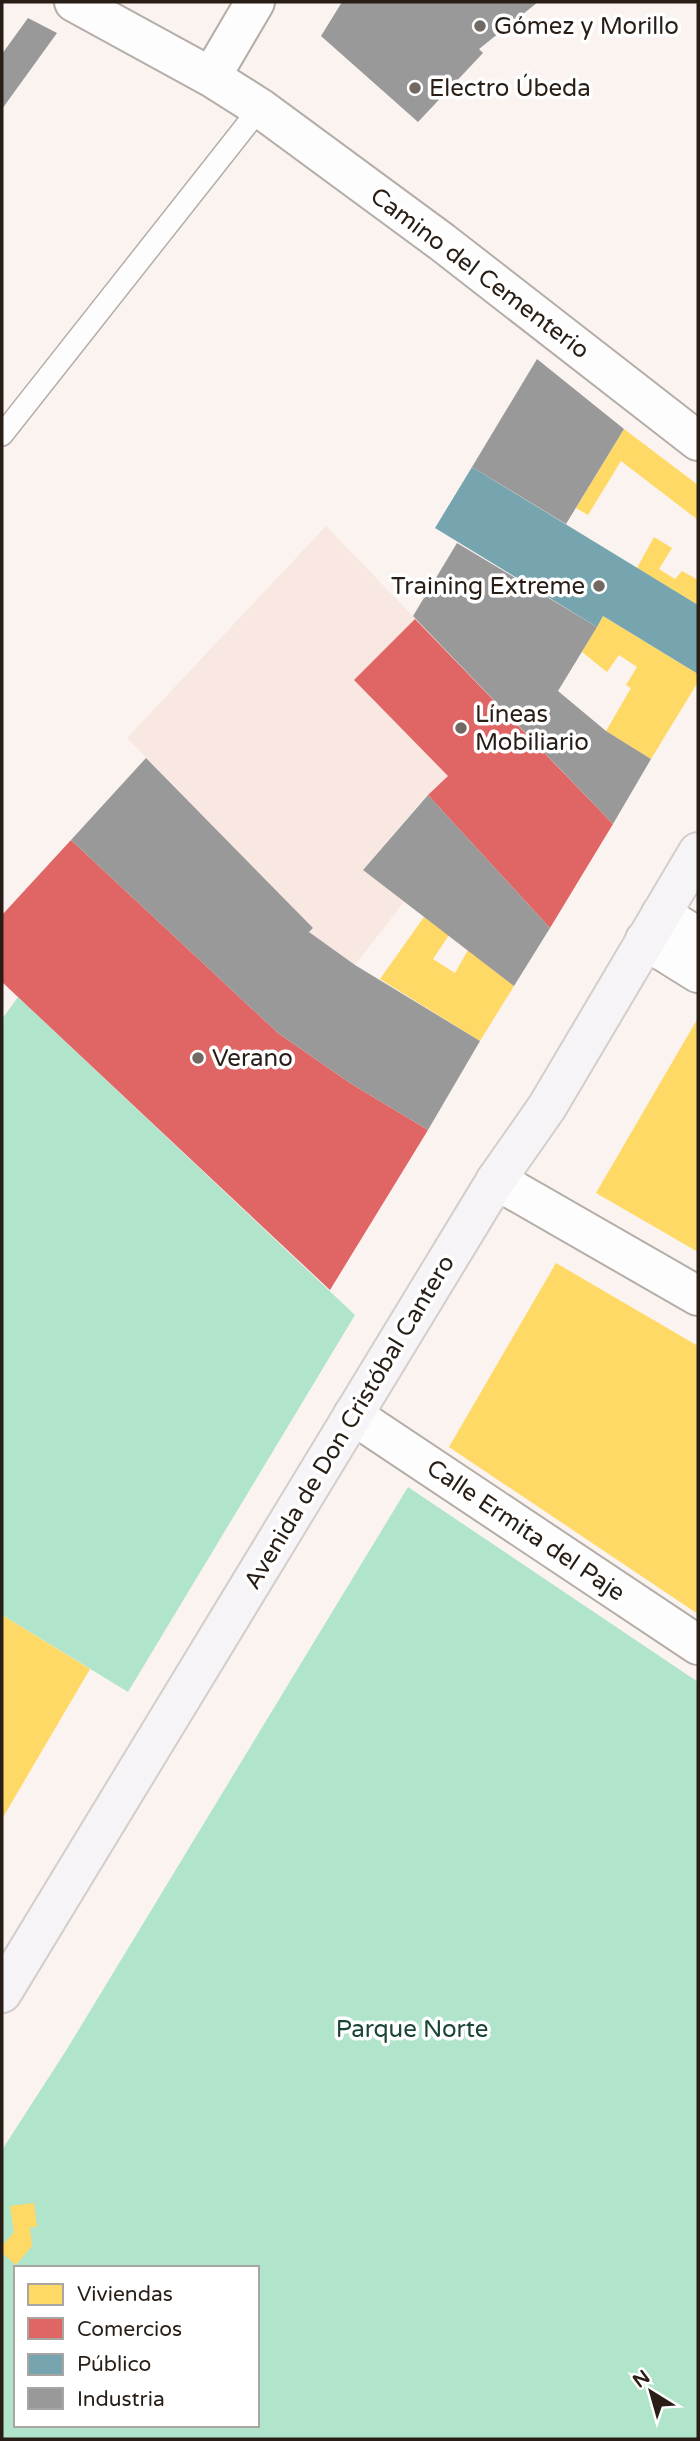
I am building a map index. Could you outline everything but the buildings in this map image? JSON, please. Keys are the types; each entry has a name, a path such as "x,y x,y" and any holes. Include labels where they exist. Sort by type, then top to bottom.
{"main road":[{"name":"Avenida de Don Cristóbal Cantero","path":"2,1993 496,1180 547,1107 698,852"}],"street":[{"name":"Camino del Cementerio","path":"74,2 211,77 260,108 453,250 698,441"},
{"path":"211,77 254,2"},
{"path":"653,927 698,937"},
{"path":"653,927 698,973"},
{"path":"496,1180 698,1296"},
{"name":"Calle Ermita del Paje","path":"353,1415 698,1645"}],"lane":[{"path":"2,435 260,108"}],"shaded area":[{"path":"326,526 613,824 550,928 427,795 363,869 404,902 355,965 309,932 313,928 127,738"}],"green space":[{"path":"18,997 355,1315 128,1692 2,1615 2,1019"},
{"name":"Parque Norte","path":"408,1487 698,1682 698,2439 2,2439 2,2150 67,2049"}],"place":[{"name":"Gómez y Morillo","path":"480,26"},
{"name":"Electro Úbeda","path":"415,88"},
{"name":"Training Extreme","path":"599,586"},
{"name":"Líneas Mobiliario","path":"461,728"},
{"name":"Verano","path":"198,1058"}]}
